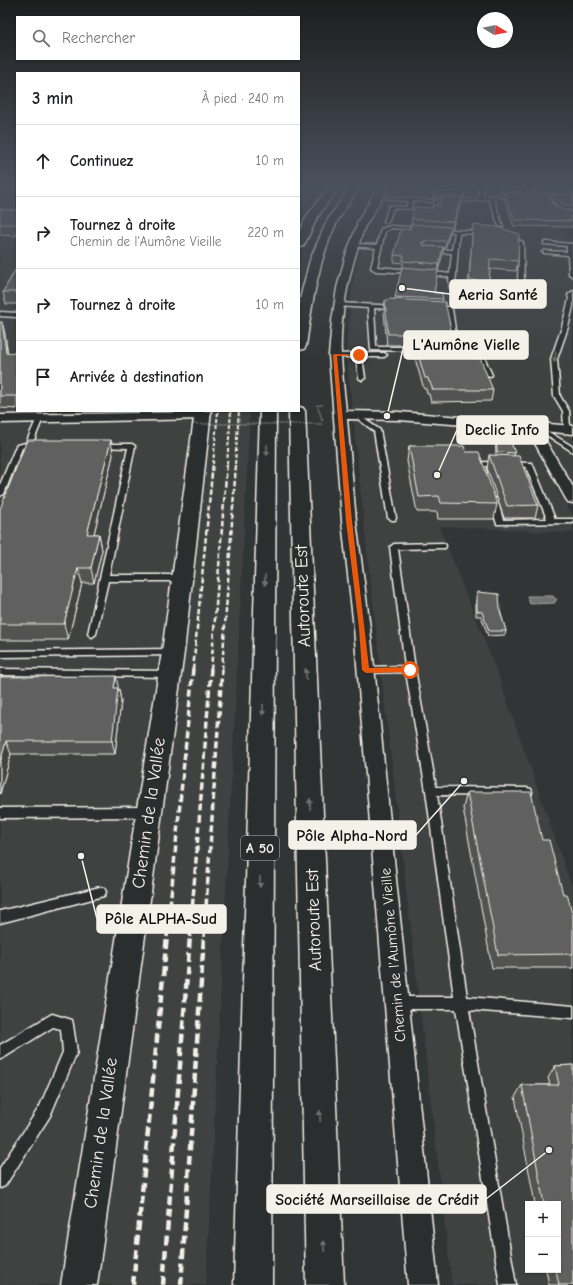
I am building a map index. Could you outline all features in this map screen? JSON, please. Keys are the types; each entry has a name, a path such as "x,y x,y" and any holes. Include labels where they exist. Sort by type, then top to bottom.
{"highway":[{"path":"300,340 311,274 322,244"},
{"name":"Autoroute Est","path":"307,408 325,1285"},
{"name":"A 50","path":"253,1285 268,412"}],"street":[{"name":"Chemin de l'Aumône Vieille","path":"352,245 339,305 335,355 349,521 362,628 423,1285"},
{"path":"340,418 399,416 570,429"},
{"path":"0,419 200,419"},
{"name":"Chemin de la Vallée","path":"78,1285 172,663 183,578 200,419"},
{"path":"536,426 538,438 573,499"}],"lane":[{"path":"380,244 374,268 378,270 452,276"},
{"path":"456,244 452,287 462,293 474,295 511,294 521,287 521,244"},
{"path":"558,244 571,245 573,276"},
{"path":"352,245 379,247"},
{"path":"424,250 455,252"},
{"path":"544,252 571,254"},
{"path":"570,429 566,411 557,396 554,359 566,327 572,298 571,295 573,293"},
{"path":"339,305 402,307"},
{"path":"371,306 373,349 434,349"},
{"path":"426,308 449,309 456,348 441,352 457,354"},
{"path":"0,314 16,315"},
{"path":"464,354 472,354 482,358 489,375"},
{"path":"335,355 427,355"},
{"path":"359,355 362,378"},
{"path":"566,411 573,407"},
{"path":"0,494 19,446 33,445 40,418"},
{"path":"340,418 377,430 392,518"},
{"path":"536,426 573,450"},
{"path":"92,634 132,446 93,446"},
{"path":"486,478 481,464 529,465 552,522"},
{"path":"490,493 500,522 573,521"},
{"path":"442,546 394,547 410,670 431,791 461,1003 508,1285"},
{"path":"104,578 183,578"},
{"path":"0,654 172,663"},
{"path":"0,672 172,663"},
{"path":"366,670 410,670"},
{"path":"431,791 527,792"},
{"path":"0,813 149,812"},
{"path":"0,917 100,892"},
{"path":"397,1003 461,1003 573,1012"},
{"path":"0,1053 52,1020 67,1025 70,1052 45,1111 0,1181"}],"path":[{"path":"307,408 340,418"},
{"path":"200,419 340,418"}],"shaded area":[{"path":"0,244 16,244 16,412 250,412 206,1285 0,1285"},
{"path":"362,244 573,244 573,487 555,486 573,516 573,533 439,526 497,672 573,890 573,1285 452,1285 364,524 346,350 353,283"},
{"path":"527,596 553,596 557,600 554,602 555,603 530,604"}],"building":[{"path":"397,244 422,244 425,246 443,247 439,264 403,261 404,256 394,255"},
{"path":"472,244 519,244 518,261 490,259 489,281 469,280"},
{"path":"402,267 438,270 434,293 442,293 443,299 395,297"},
{"path":"16,269 16,292 3,292"},
{"path":"389,299 445,302 452,334 388,334 385,301"},
{"path":"0,322 2,322 6,353 16,353 16,396 0,396"},
{"path":"414,340 447,340 444,343 446,345 476,348 493,390 433,390 428,378 425,378"},
{"path":"496,421 503,421 515,453 497,452"},
{"path":"27,440 111,440 87,534 99,534 91,568 78,568 64,624 0,624 0,509"},
{"path":"409,446 464,446 466,452 479,452 497,504 441,503 439,496 419,497"},
{"path":"489,455 519,456 538,505 507,506"},
{"path":"477,592 499,594 500,611 506,631 489,631 482,612 477,611"},
{"path":"116,676 114,688 118,688 112,741 6,741 0,763 0,677"},
{"path":"467,792 531,792 542,840 549,840 563,894 567,894 573,916 573,954 498,955"},
{"path":"573,1065 573,1285 559,1285 557,1273 561,1273 561,1201 543,1201 522,1085 559,1085 555,1066"}],"railway":[{"path":"213,464 218,412"},
{"path":"227,464 231,412"},
{"path":"235,464 239,412"},
{"path":"193,670 213,463"},
{"path":"211,670 227,463"},
{"path":"222,670 236,463"},
{"path":"167,937 193,669"},
{"path":"190,937 211,669"},
{"path":"204,937 222,669"},
{"path":"133,1285 167,936"},
{"path":"163,1285 190,936"},
{"path":"181,1285 204,936"}],"place":[{"name":"Aeria Santé","path":"402,288"},
{"name":"L'Aumône Vielle","path":"387,416"},
{"name":"Declic Info","path":"437,475"},
{"name":"Pôle Alpha-Nord","path":"464,781"},
{"name":"Pôle ALPHA-Sud","path":"81,856"},
{"name":"Société Marseillaise de Crédit","path":"549,1150"}],"route":[{"path":"359,355 335,355 349,521 366,670 410,670"}]}
